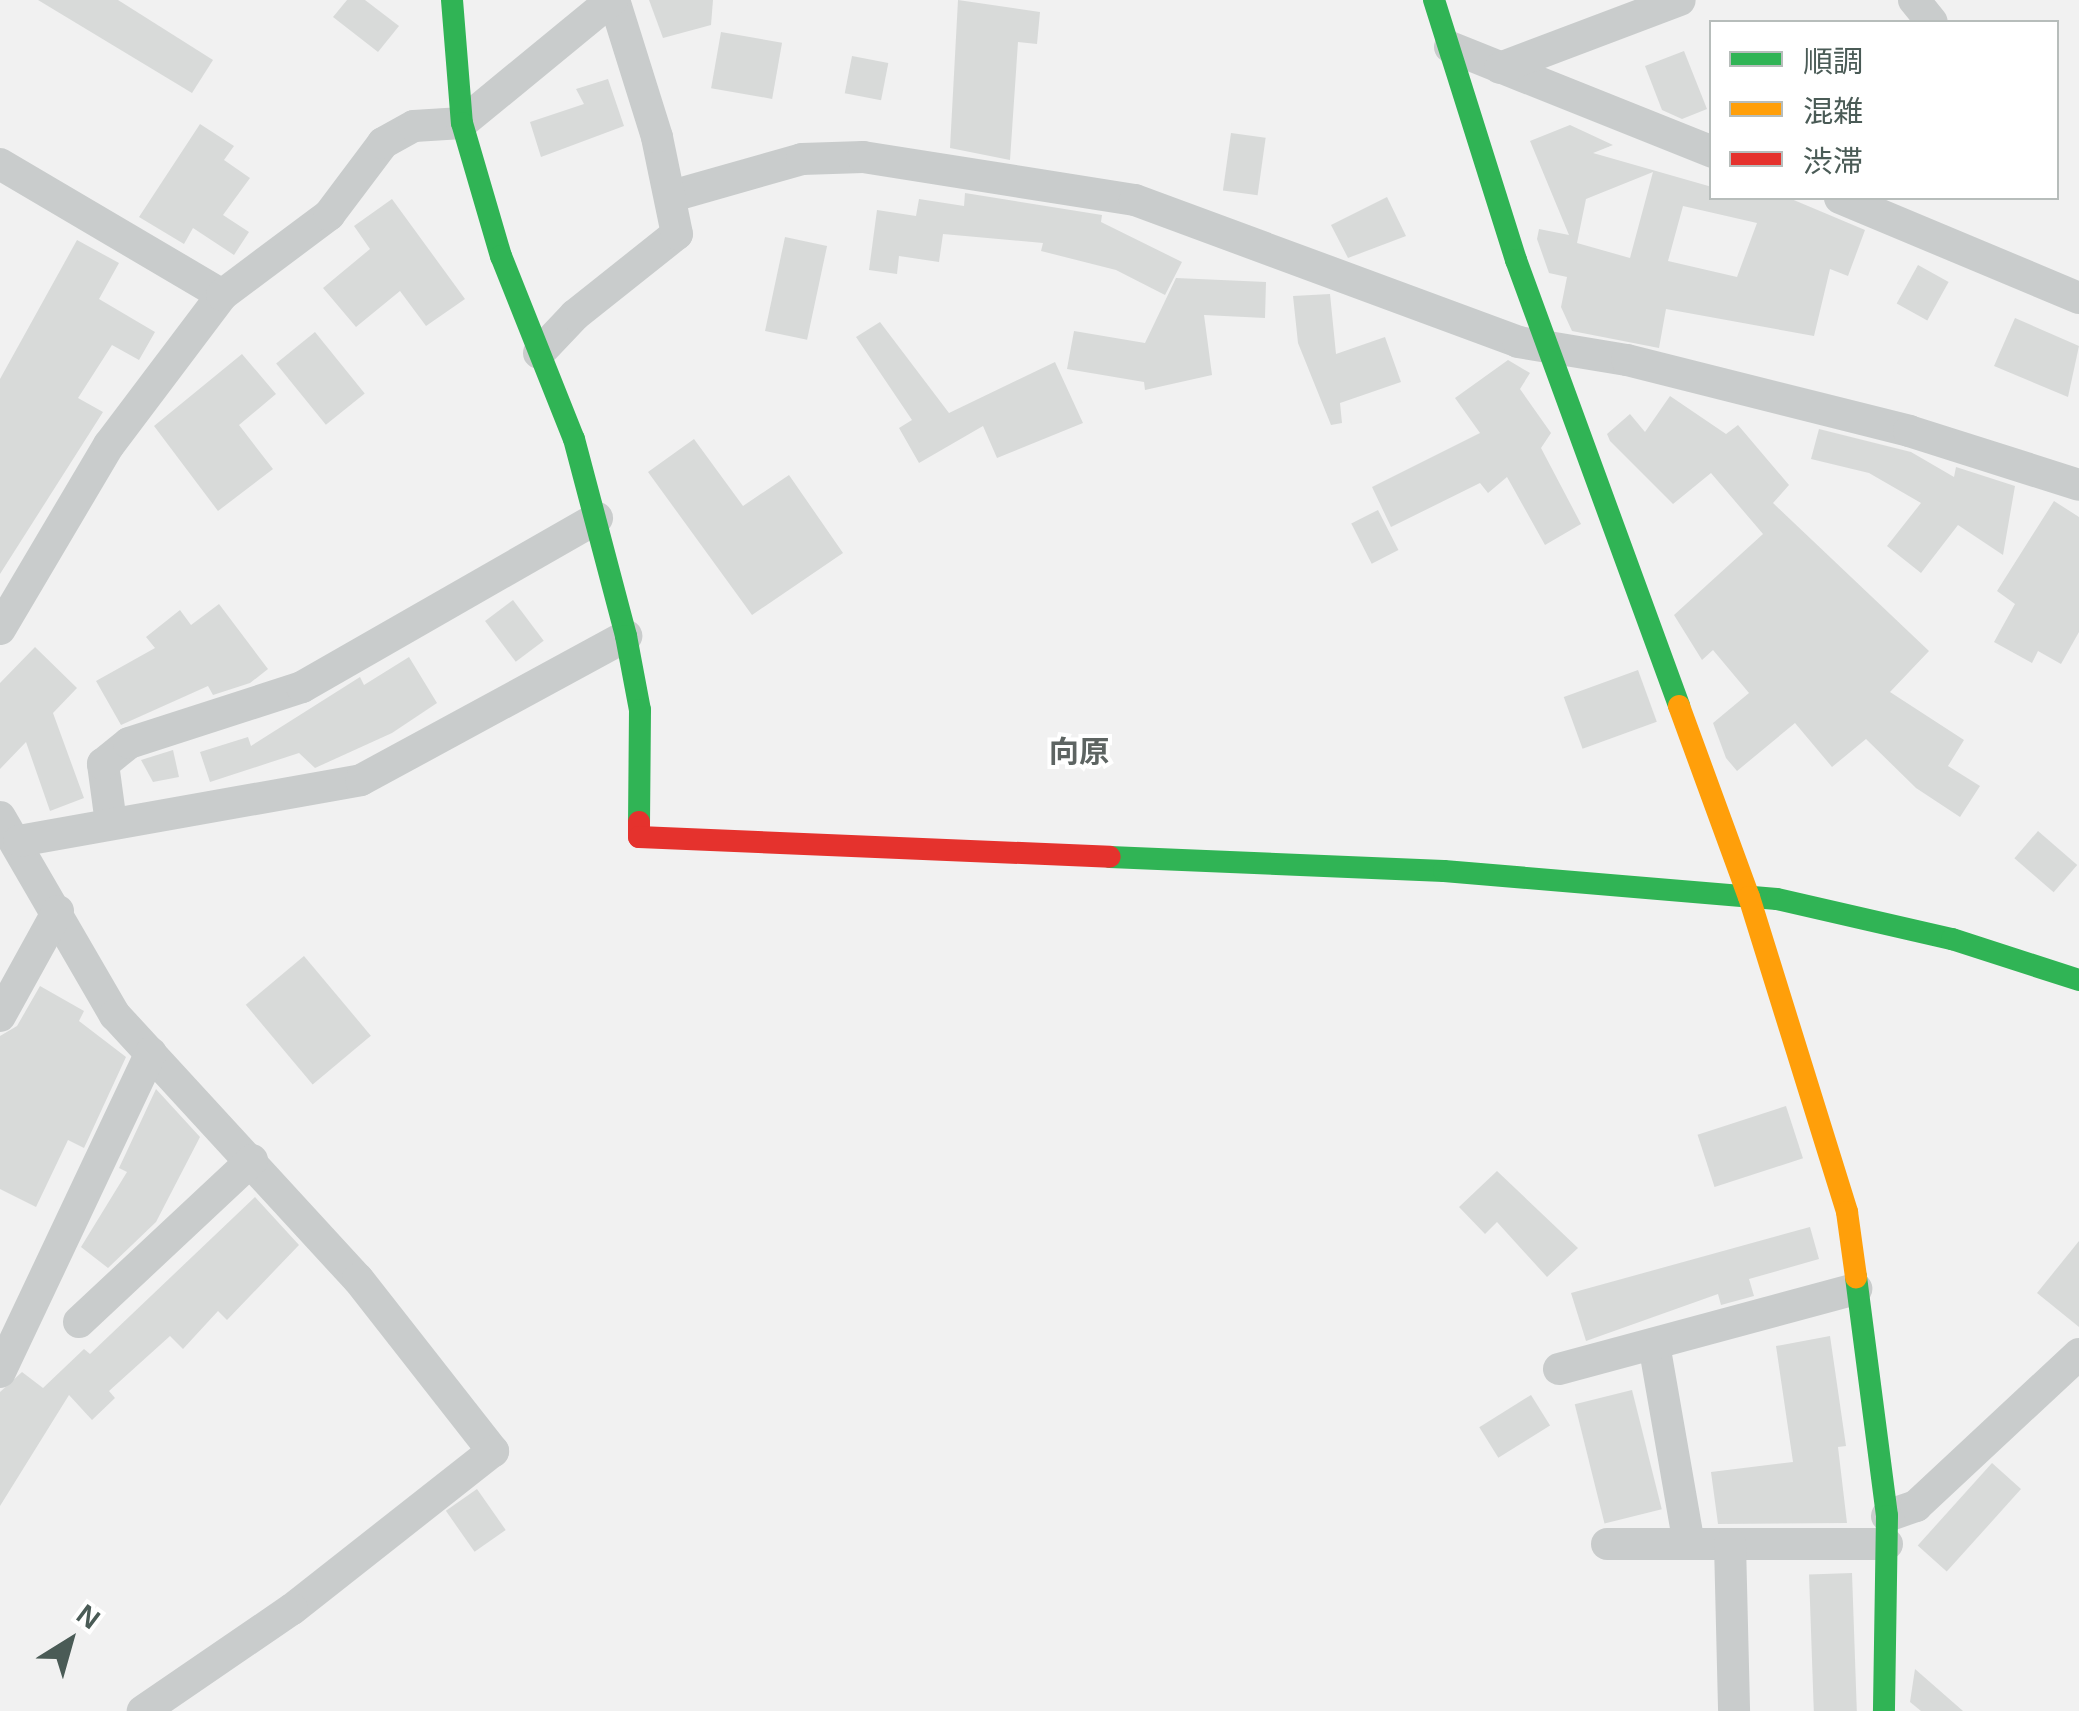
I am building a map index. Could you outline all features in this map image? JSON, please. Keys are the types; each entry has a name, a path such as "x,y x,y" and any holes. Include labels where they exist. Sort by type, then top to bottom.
{"street":[{"path":"452,0 462,124 597,518 626,636 640,720 640,838 1444,871 1749,897 1952,939 2079,980"},
{"path":"0,629 109,445 222,295 328,215 383,143 414,126 462,124 613,0 672,196 676,234 539,354"},
{"path":"1434,0 1516,260 1552,344 1749,897 1847,1212 1887,1530 1884,1711"},
{"path":"1500,68 1680,0"},
{"path":"1914,0 1930,20"},
{"path":"1450,47 1709,151"},
{"path":"672,196 802,158 955,169 1134,200 1518,342 1552,344 1908,431 2079,485"},
{"path":"0,164 222,295"},
{"path":"1854,200 1883,204 2079,298"},
{"path":"110,823 103,764 128,744 302,687 597,518"},
{"path":"143,1711 292,1609 493,1452 405,1336 252,1160 115,1016 10,829 110,823 361,780 626,636"},
{"path":"0,1016 58,911"},
{"path":"0,1372 151,1053"},
{"path":"79,1322 252,1160"},
{"path":"1559,1369 1856,1289"},
{"path":"1654,1344 1689,1544"},
{"path":"1608,1544 1730,1544 1887,1530 2079,1354"},
{"path":"1730,1544 1734,1711"}],"building":[{"path":"38,0 118,0 213,60 192,93"},
{"path":"347,0 365,0 399,26 378,52 333,17"},
{"path":"649,0 713,0 711,25 663,38"},
{"path":"958,0 1040,12 1037,44 1018,42 1010,160 950,148"},
{"path":"721,32 782,43 772,99 711,88"},
{"path":"1684,51 1707,109 1682,119 1662,110 1645,66"},
{"path":"852,56 888,63 881,100 845,93"},
{"path":"608,79 624,126 541,157 530,122 584,104 576,89"},
{"path":"200,124 234,146 224,160 250,178 223,215 249,232 234,255 193,228 184,244 139,217"},
{"path":"1570,125 1613,145 1593,153 1709,186 1709,200 1794,200 1865,230 1848,276 1830,269 1814,336 1666,309 1659,348 1572,331 1561,307 1567,277 1549,273 1537,239 1539,229 1569,235 1530,141","holes":["1653,172 1630,258 1577,243 1586,199","1683,206 1757,223 1737,277 1668,261"]},
{"path":"1231,133 1266,138 1258,195 1223,190"},
{"path":"965,193 1102,215 1101,222 1182,262 1165,295 1116,270 1041,251 1043,243 943,234 939,262 899,256 897,274 869,270 877,210 916,216 919,199 964,206"},
{"path":"1387,197 1406,236 1348,258 1331,225"},
{"path":"392,199 465,299 426,326 400,291 356,327 323,288 370,249 354,226"},
{"path":"785,237 827,246 807,340 765,331"},
{"path":"77,240 119,263 99,299 155,332 139,360 112,345 78,398 103,412 0,574 0,379"},
{"path":"1918,265 1949,282 1927,320 1897,303"},
{"path":"1176,278 1266,282 1265,318 1204,315 1212,375 1145,390 1144,382 1067,369 1074,331 1145,343"},
{"path":"1330,294 1336,354 1385,337 1401,382 1340,403 1342,423 1331,425 1298,343 1293,296"},
{"path":"2015,318 2079,346 2068,397 1994,366"},
{"path":"880,322 949,413 1055,362 1083,423 997,458 983,426 919,463 899,428 912,420 856,337"},
{"path":"315,332 365,393 326,425 276,363"},
{"path":"242,354 276,394 239,425 273,469 218,511 154,426"},
{"path":"1508,360 1530,373 1520,389 1551,433 1541,448 1581,524 1545,545 1507,477 1488,493 1480,483 1391,527 1372,487 1480,433 1455,398"},
{"path":"1670,396 1726,434 1738,425 1789,485 1773,503 1929,651 1890,692 1964,740 1948,766 1980,786 1960,817 1916,788 1866,739 1832,767 1795,723 1737,771 1726,758 1713,723 1749,693 1713,650 1702,660 1674,615 1763,534 1711,473 1673,504 1610,441 1607,434 1630,414 1645,432"},
{"path":"1819,429 1911,452 1954,477 1956,467 2015,486 2003,555 1958,525 1921,573 1887,546 1921,503 1869,473 1811,459"},
{"path":"694,439 743,506 789,475 843,553 752,615 648,472"},
{"path":"2054,501 2079,517 2079,632 2061,664 2038,651 2032,663 1994,642 2015,604 1997,591"},
{"path":"1378,510 1398,550 1372,564 1351,524"},
{"path":"513,600 544,641 516,662 485,621"},
{"path":"219,604 268,669 250,683 213,695 208,686 121,725 96,681 155,648 146,637 180,610 191,625"},
{"path":"35,647 77,688 53,713 84,798 50,811 26,742 0,769 0,683"},
{"path":"409,657 437,703 392,733 315,768 299,753 210,782 200,752 248,737 251,746 360,677 364,685"},
{"path":"1638,670 1657,722 1583,749 1564,697"},
{"path":"173,750 179,777 153,782 141,760"},
{"path":"2038,831 2077,865 2054,892 2014,858"},
{"path":"304,956 371,1036 313,1085 246,1005"},
{"path":"40,986 84,1011 79,1021 126,1057 84,1148 68,1140 36,1207 0,1189 0,1036 17,1026"},
{"path":"156,1089 200,1137 156,1222 108,1268 81,1247 127,1172 119,1168"},
{"path":"1786,1106 1803,1158 1715,1187 1698,1135"},
{"path":"1497,1171 1578,1248 1547,1277 1497,1222 1485,1234 1459,1207"},
{"path":"255,1197 299,1245 227,1320 218,1311 183,1349 170,1336 109,1391 115,1398 92,1420 69,1395 0,1506 0,1392 22,1372 43,1388 84,1349 90,1354"},
{"path":"1810,1227 1819,1259 1749,1279 1754,1296 1721,1305 1718,1294 1586,1341 1571,1293"},
{"path":"2079,1241 2079,1327 2037,1293"},
{"path":"1830,1336 1846,1446 1838,1447 1847,1523 1718,1524 1711,1472 1793,1462 1776,1346"},
{"path":"1632,1390 1662,1509 1605,1524 1575,1404"},
{"path":"1531,1395 1550,1426 1498,1458 1479,1427"},
{"path":"1992,1463 2021,1489 1947,1572 1918,1545"},
{"path":"477,1489 506,1530 475,1552 446,1511"},
{"path":"1852,1573 1857,1711 1814,1711 1809,1575"},
{"path":"1915,1669 1963,1711 1921,1711 1910,1702"}],"traffic: fast":[{"path":"452,0 462,123 501,256 574,439 626,636 640,710 639,822"},
{"path":"1434,0 1516,260 1679,706"},
{"path":"1110,857 1444,871 1777,899 1952,939 2079,980"},
{"path":"1856,1277 1887,1516 1884,1711"}],"traffic: slow":[{"path":"1679,706 1749,897 1847,1212 1856,1277"}],"traffic: jam":[{"path":"639,822 639,837 1110,857"}],"district":[{"name":"向原","path":"1079,752"}]}
